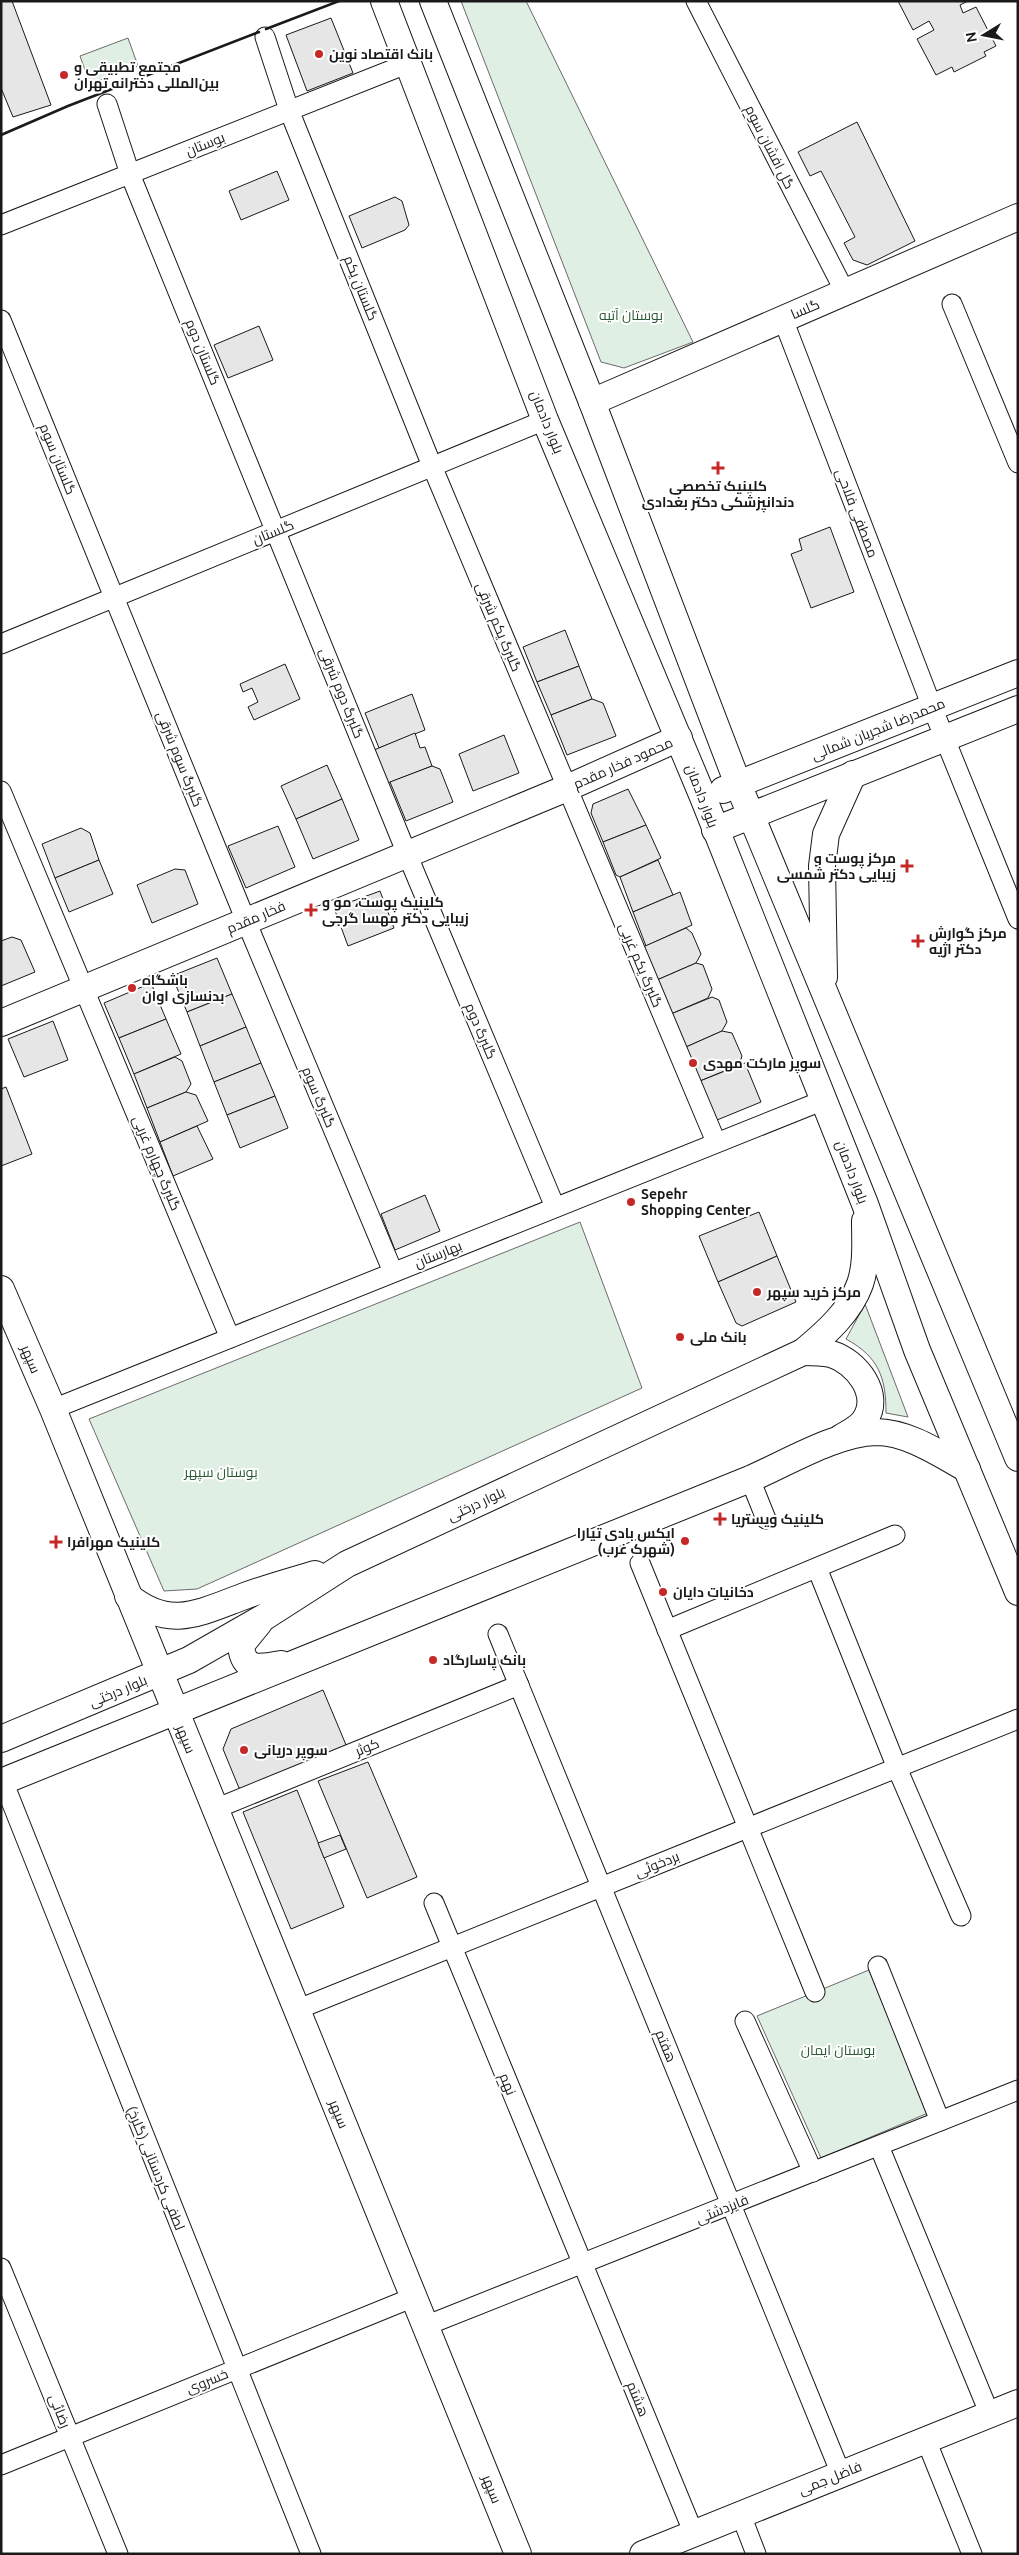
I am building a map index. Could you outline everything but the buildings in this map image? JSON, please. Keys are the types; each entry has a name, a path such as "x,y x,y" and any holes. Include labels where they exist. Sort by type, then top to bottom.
{"main road":[{"name":"بلوار دادمان","path":"384,1 545,420 680,738 865,1204 918,1350 1018,1592"},
{"path":"433,1 592,402 738,784 1018,1458"},
{"name":"گلسا","path":"592,402 1018,217"},
{"name":"محمدرضا شجریان شمالی","path":"703,797 1018,673"},
{"path":"716,830 944,737 1018,709"},
{"name":"محمود فخار مقدم","path":"567,788 680,738"},
{"path":"825,994 822,866 826,834 853,774"},
{"name":"فخار مقدم","path":"1,1023 567,788"},
{"name":"بلوار درختی","path":"1,1738 160,1673 206,1651 266,1616 347,1564 803,1352 838,1320 860,1284 864,1253 865,1204"},
{"name":"سپهر","path":"1,1289 53,1409 518,2554"},
{"path":"803,1352 829,1354 843,1359 866,1382 870,1399 868,1414 863,1422 837,1441"},
{"path":"2,1782 750,1479 837,1441 876,1432 892,1435 917,1442 967,1469"},
{"path":"128,1596 142,1608 156,1614 195,1615 243,1596 347,1564"},
{"path":"266,1616 241,1645 246,1663 253,1667 266,1667 298,1661"},
{"path":"56,1717 71,1753"},
{"name":"فاضل جمی","path":"643,2554 1018,2403"}],"street":[{"name":"گل افشان سوم","path":"696,1 845,292"},
{"name":"گلستان یکم","path":"264,37 289,110 432,466"},
{"name":"بوستان","path":"1,225 409,63"},
{"name":"گلستان دوم","path":"107,104 130,174 276,531"},
{"path":"952,304 1018,463"},
{"name":"مصطفی فلاحی","path":"783,319 932,707 1018,919"},
{"name":"گلستان سوم","path":"1,320 114,598"},
{"name":"گلستان","path":"1,644 545,420"},
{"name":"گلبرگ یکم شرقی","path":"432,466 567,788"},
{"name":"گلبرگ دوم شرقی","path":"276,531 407,854"},
{"name":"گلبرگ سوم شرقی","path":"114,598 246,921"},
{"name":"گلبرگ یکم غربی","path":"567,788 716,1142"},
{"name":"گلبرگ چهارم غربی","path":"1,791 230,1338"},
{"name":"گلبرگ دوم","path":"407,854 555,1207"},
{"name":"گلبرگ سوم","path":"246,921 393,1272"},
{"name":"بهارستان","path":"53,1409 824,1100"},
{"path":"750,1479 766,1519"},
{"path":"667,1630 895,1536"},
{"path":"640,1563 815,1992"},
{"path":"817,1568 897,1768 961,1916"},
{"name":"هفتم","path":"498,1634 841,2474"},
{"name":"کوثر","path":"215,1809 519,1685"},
{"name":"بردخوئی","path":"296,2010 1018,1719"},
{"name":"لطفی کردستانی (گلرخ)","path":"2,1782 311,2554"},
{"name":"نهم","path":"434,1903 582,2264"},
{"path":"878,1966 940,2121"},
{"path":"745,2021 813,2172"},
{"name":"فایزدشتی","path":"426,2326 1018,2090"},
{"path":"879,2146 990,2414"},
{"name":"هشتم","path":"582,2264 694,2534"},
{"name":"رضائی","path":"1,2268 118,2554"},
{"name":"خسروی","path":"1,2465 414,2297"},
{"path":"926,2440 972,2554"},
{"path":"741,2515 756,2554"}],"green space":[{"name":"بوستان آتیه","path":"461,1 526,1 693,342 624,368 601,362"},
{"path":"128,38 138,66 90,84 80,56"},
{"name":"بوستان سپهر","path":"580,1222 642,1388 197,1589 164,1591 89,1419"},
{"path":"865,1304 908,1417 886,1413 884,1389 878,1370 866,1353 846,1339"},
{"name":"بوستان ایمان","path":"869,1970 928,2113 821,2158 757,2016"}],"wall":[{"path":"266,29 339,1"},
{"path":"1,135 68,106 259,32"}],"place":[{"name":"بانک اقتصاد نوین","path":"319,54"},
{"name":"مجتمع تطبیقی و بین‌المللی دخترانه تهران","path":"64,75"},
{"name":"کلینیک تخصصی دندانپزشکی دکتر بغدادی","path":"718,468"},
{"name":"مرکز پوست و زیبایی دکتر شمسی","path":"907,866"},
{"name":"کلینیک پوست، مو و زیبایی دکتر مهسا گرجی","path":"311,910"},
{"name":"مرکز گوارش دکتر اژیه","path":"918,941"},
{"name":"باشگاه بدنسازی اوان","path":"132,988"},
{"name":"سوپر مارکت مهدی","path":"693,1063"},
{"name":"Sepehr Shopping Center","path":"631,1202"},
{"name":"مرکز خرید سپهر","path":"757,1292"},
{"name":"بانک ملی","path":"680,1337"},
{"name":"کلینیک ویستریا","path":"720,1519"},
{"name":"ایکس بادی تیارا (شهرک غرب)","path":"685,1541"},
{"name":"کلینیک مهرافرا","path":"56,1542"},
{"name":"دخانیات دایان","path":"663,1592"},
{"name":"بانک پاسارگاد","path":"433,1660"},
{"name":"سوپر دریانی","path":"244,1750"}]}
